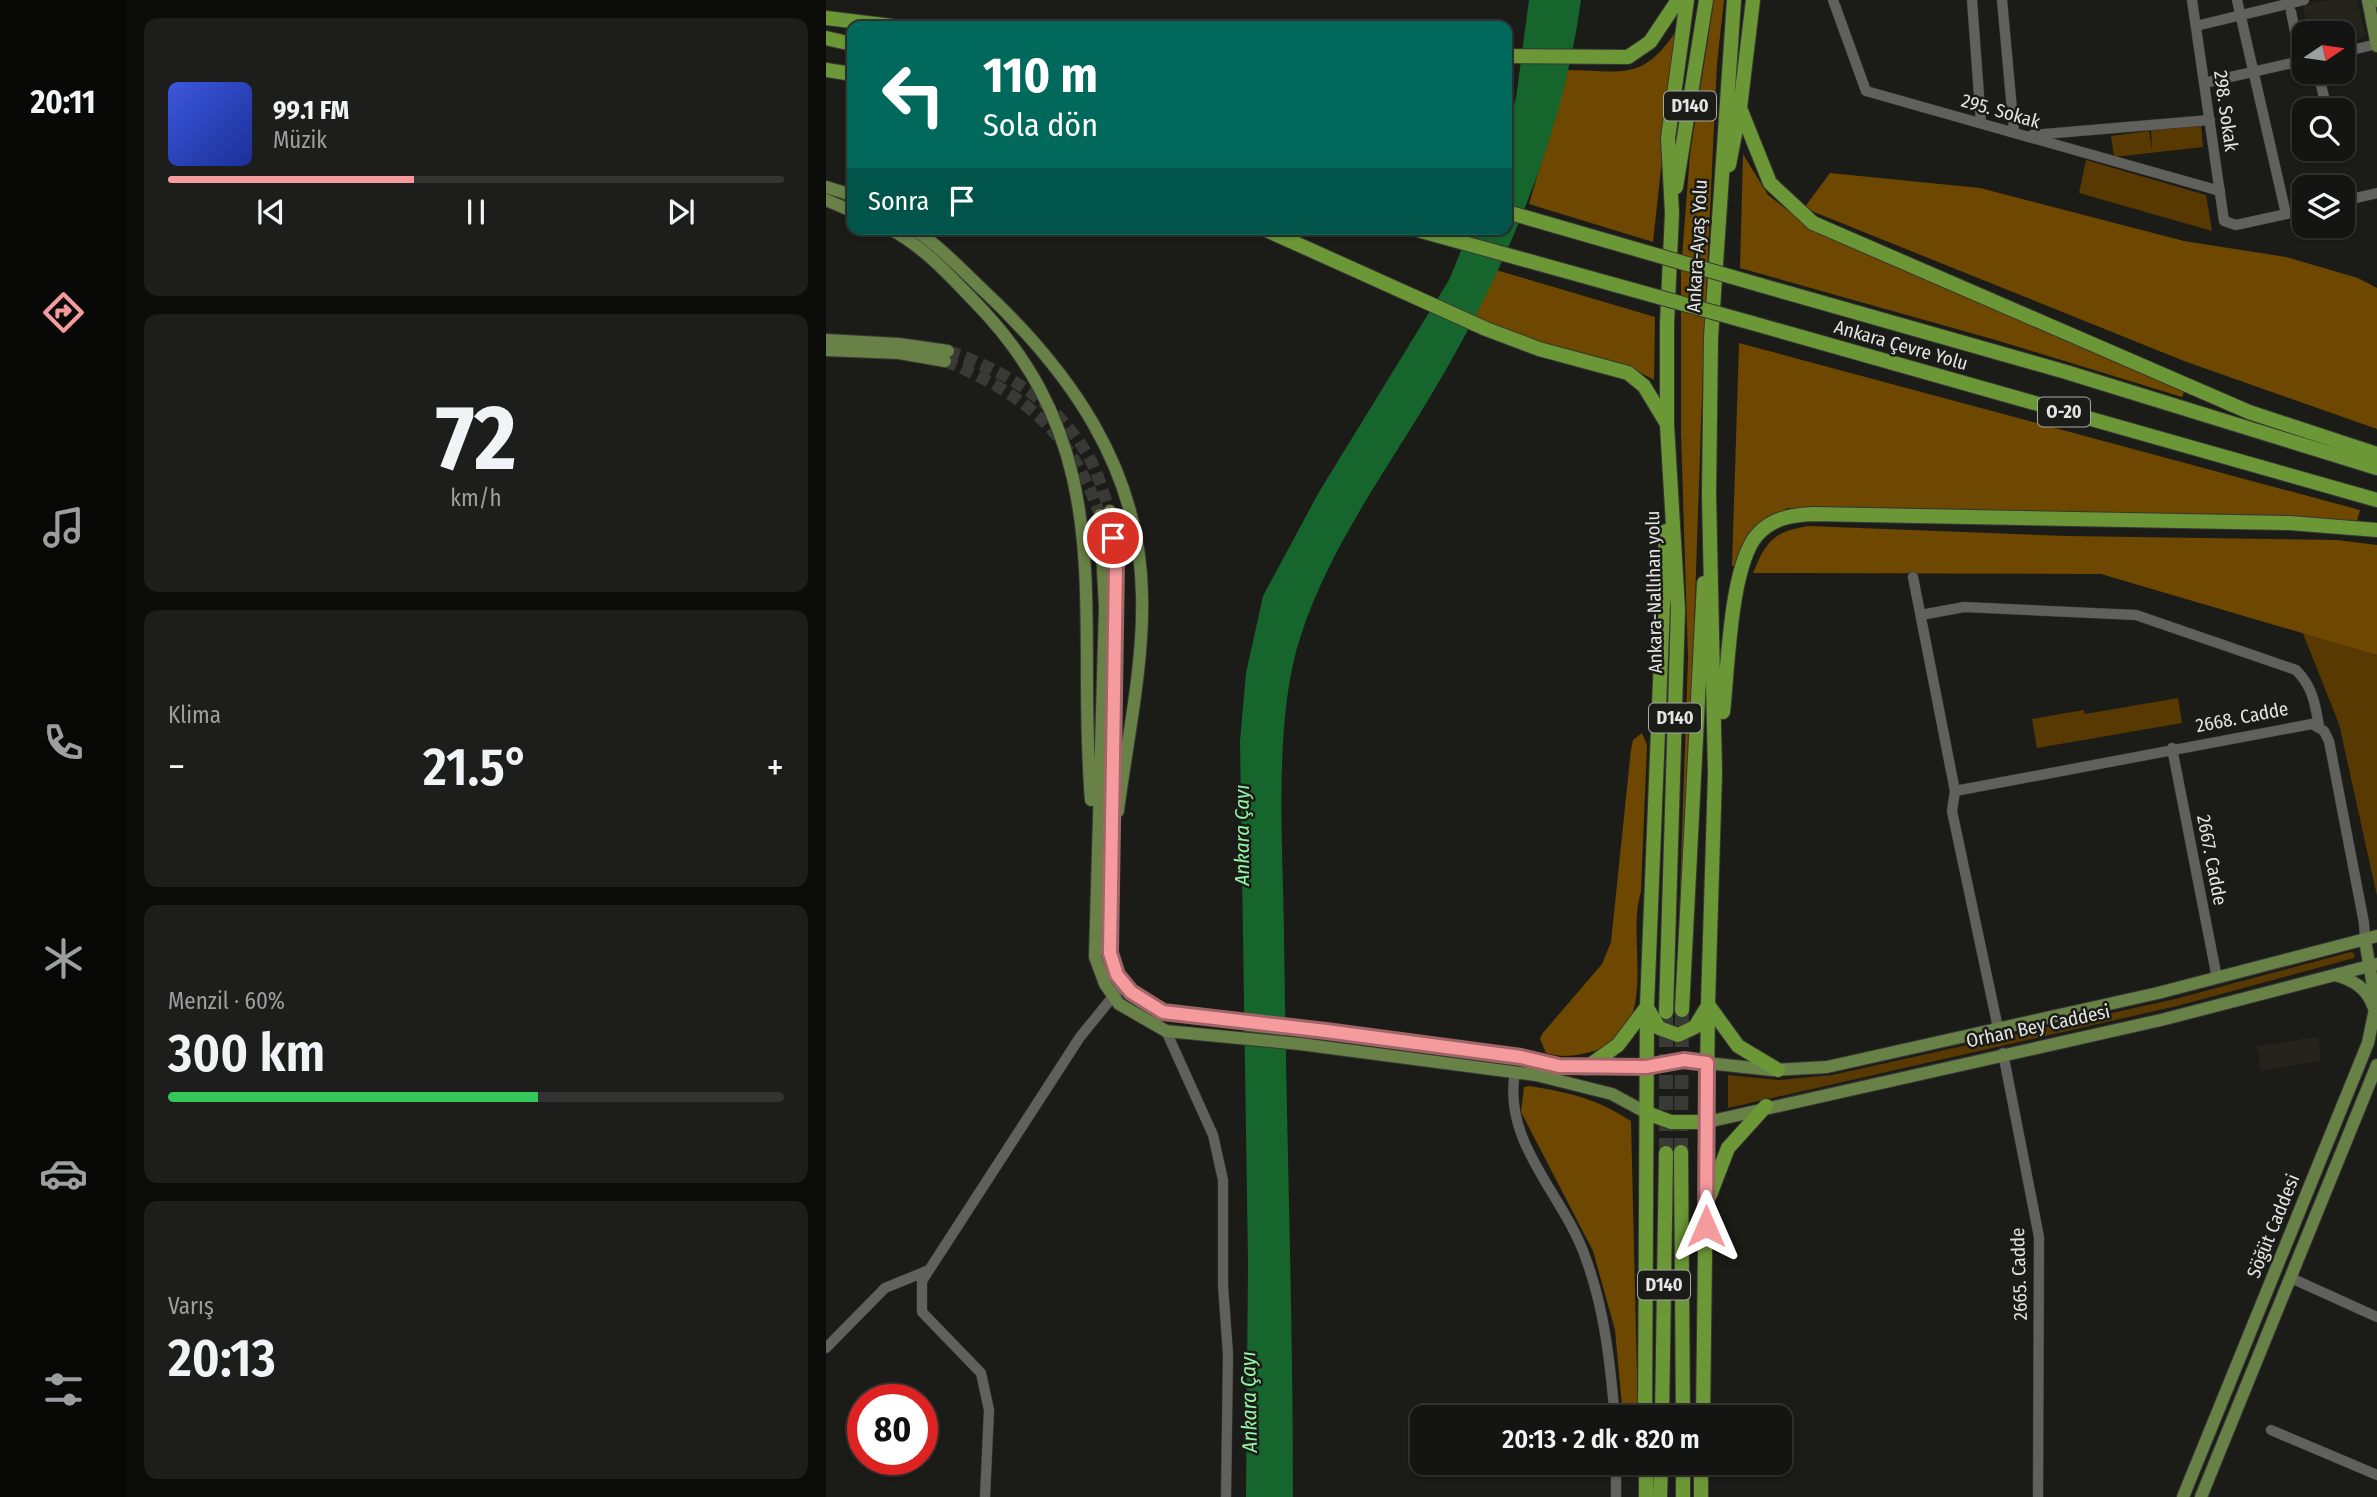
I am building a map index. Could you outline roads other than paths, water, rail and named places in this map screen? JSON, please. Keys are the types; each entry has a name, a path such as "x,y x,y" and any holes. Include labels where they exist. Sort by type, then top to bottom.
{"highway":[{"path":"1512,56 1615,59 1640,51 1661,28 1678,0"},
{"path":"1672,213 1668,138 1687,0"},
{"name":"Ankara-Ayaş Yolu","path":"1672,213 1706,0"},
{"name":"Ankara-Ayaş Yolu","path":"1709,494 1711,337 1734,0"},
{"path":"1717,225 1740,107 1753,0"},
{"path":"826,18 851,21"},
{"path":"826,38 847,43"},
{"path":"826,70 847,73"},
{"path":"1740,107 1770,183 1813,223 2249,412 2377,454"},
{"name":"Ankara Çevre Yolu","path":"1512,213 2066,372 2377,468"},
{"name":"Ankara-Nallıhan yolu","path":"1666,1012 1678,609 1667,425 1667,324 1672,213"},
{"path":"1278,235 1486,329 1539,349 1628,373 1644,386 1667,425"},
{"name":"Ankara Çevre Yolu","path":"1436,235 2377,500"},
{"path":"1646,1405 1647,1006 1662,583 1670,477"},
{"path":"1703,1405 1708,1004 1715,773 1709,494"},
{"name":"D140","path":"1682,1010 1709,494"},
{"path":"1715,773 1741,569 1752,541 1778,520 1813,514 1881,515 2290,523 2377,530"},
{"path":"1647,1006 1659,1028 1667,1034 1678,1035 1695,1027 1708,1004"},
{"path":"1708,1004 1738,1046 1778,1070"},
{"path":"1586,1068 1618,1045 1647,1006"},
{"path":"1646,1067 1684,1060 1707,1063"},
{"path":"1706,1206 1728,1148 1766,1106"},
{"path":"1647,1113 1671,1122 1707,1122"},
{"name":"D140","path":"1663,1405 1674,1153 1683,1405"},
{"path":"1646,1475 1646,1497"},
{"path":"1660,1497 1661,1475"},
{"path":"1683,1475 1683,1497"},
{"path":"1703,1475 1705,1495"}],"main road":[{"path":"2368,0 2375,45"},
{"path":"826,187 847,193"},
{"path":"826,200 847,209"},
{"path":"898,235 935,262 1013,345 1051,410 1068,451 1084,538 1089,780 1096,868"},
{"path":"921,235 985,291 1036,341 1055,365 1090,416 1126,503 1138,554 1142,594 1140,638 1111,867"},
{"path":"826,340 899,344 947,356 826,350"},
{"path":"1646,1067 1559,1066 1521,1057 1163,1012 1131,992 1117,975 1110,953 1116,565 1105,513 1105,607 1095,957 1119,1004 1166,1031 1300,1044 1515,1072 1612,1094 1647,1113"},
{"name":"Söğüt Caddesi","path":"2183,1497 2360,1065 2376,1012 2371,938"},
{"name":"Orhan Bey Caddesi","path":"1707,1063 1778,1070 1827,1067 2217,978 2371,938"},
{"name":"Orhan Bey Caddesi","path":"1707,1122 1766,1106 2161,1020 2374,965"},
{"path":"2335,975 2355,982 2364,990 2376,1012"},
{"path":"1515,1072 1521,1057"},
{"name":"Söğüt Caddesi","path":"2201,1497 2377,1065"}],"street":[{"name":"295. Sokak","path":"1833,0 1866,91 2220,191"},
{"path":"1972,0 1981,123"},
{"path":"2002,0 2019,134 2210,120"},
{"name":"298. Sokak","path":"2192,0 2224,221 2230,224 2286,214"},
{"path":"2237,0 2286,214 2292,212"},
{"path":"2196,26 2304,0"},
{"path":"2291,12 2293,21"},
{"path":"2356,49 2375,45"},
{"path":"2204,83 2292,63"},
{"path":"2355,198 2377,193"},
{"path":"1913,577 1955,791 1951,811 1998,1028"},
{"path":"1921,615 1970,607 2147,617 2296,670 2307,681 2314,695 2319,726 2329,741 2364,923 2371,938"},
{"name":"2668. Cadde","path":"1955,791 2302,724 2319,726"},
{"name":"2667. Cadde","path":"2172,748 2217,978"},
{"path":"985,1497 989,1410 981,1373 922,1312 922,1281 1080,1037 1112,994 1124,983"},
{"path":"1166,1031 1213,1135 1223,1180 1223,1286 1228,1354 1226,1497"},
{"name":"2665. Cadde","path":"2003,1053 2039,1237 2038,1497"},
{"path":"1515,1072 1511,1094 1517,1129 1576,1234 1594,1285 1608,1338 1614,1405"},
{"path":"826,1348 885,1289 929,1270"},
{"path":"2291,1278 2377,1317"},
{"path":"2271,1430 2377,1475"},
{"path":"1616,1475 1616,1497"}],"water":[{"name":"Ankara Çayı","path":"1529,0 1581,0 1561,100 1529,197 1510,244 1465,336 1364,504 1329,568 1301,635 1292,668 1283,742 1282,821 1293,1497 1246,1497 1248,1262 1240,741 1246,673 1263,596 1319,492 1449,280 1468,235 1512,235 1512,111"}],"tunnel":[{"path":"948,351 992,369 1032,394 1050,409 1081,444 1095,470 1110,511"},
{"path":"945,361 999,387 1042,419 1075,461 1100,515"},
{"path":"1681,1152 1682,1010"},
{"path":"1666,1012 1666,1153"}]}
